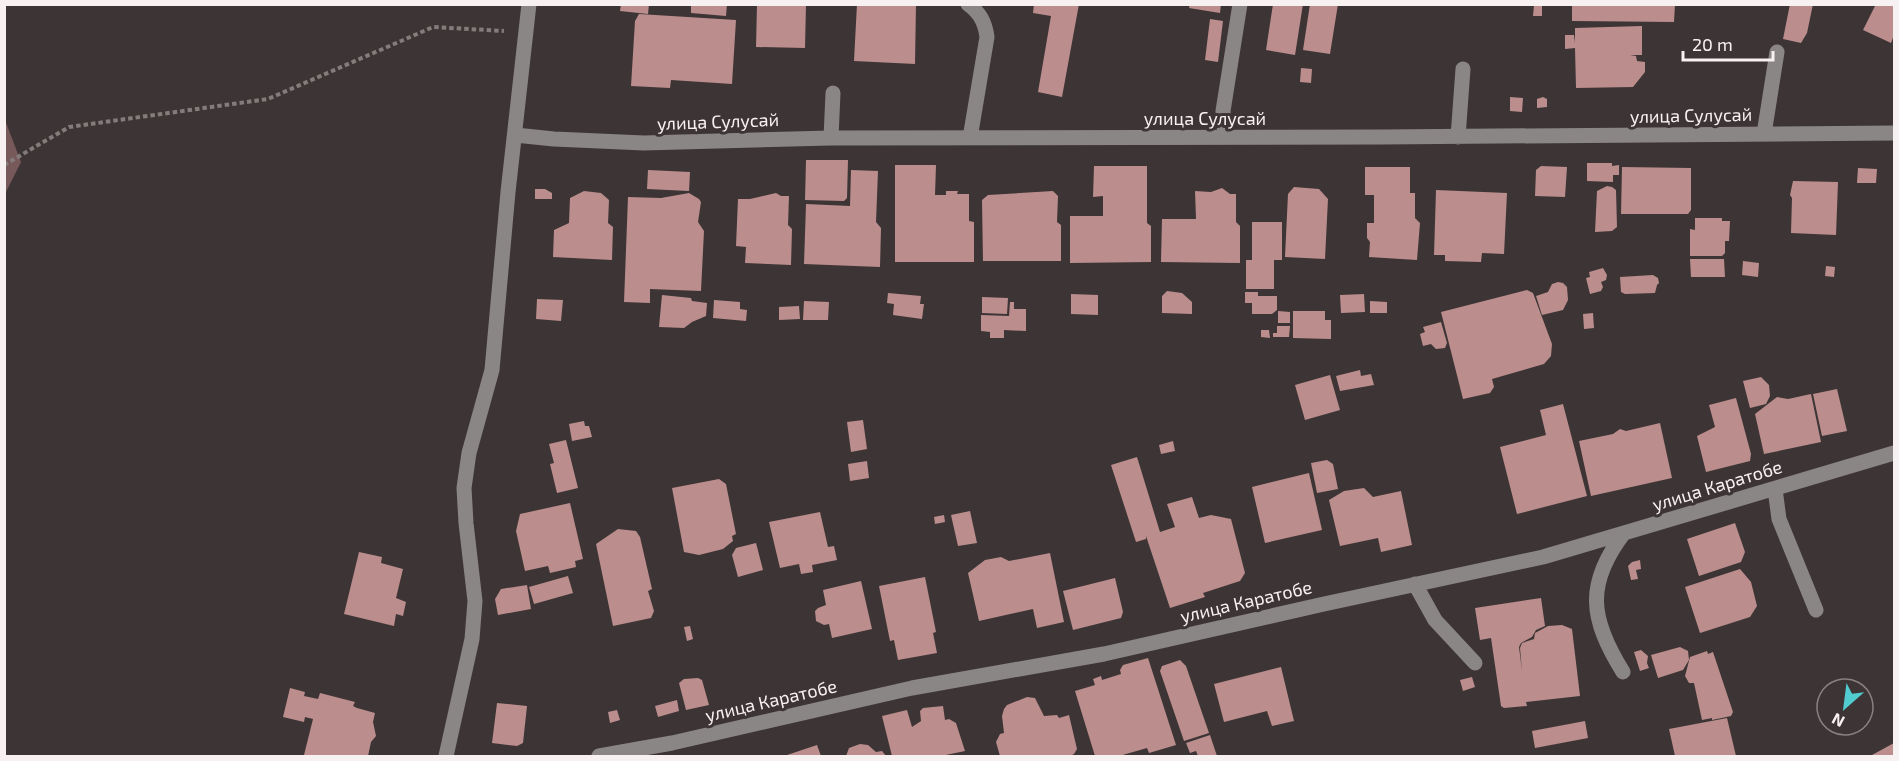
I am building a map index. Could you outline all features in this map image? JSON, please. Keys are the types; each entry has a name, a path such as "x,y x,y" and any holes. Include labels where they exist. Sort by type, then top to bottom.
{"street":[{"path":"446,756 472,639 475,601 464,488 469,453 492,370 508,192 529,4"},
{"path":"968,4 985,23 987,37 970,138"},
{"path":"1225,137 1222,111 1240,4"},
{"path":"1764,134 1777,52"},
{"path":"1458,136 1463,69"},
{"path":"831,138 833,93"},
{"name":"улица Сулусай","path":"515,135 644,143 831,138 1894,133"},
{"name":"улица Каратобе","path":"599,756 672,743 912,688 1104,654 1543,557 1894,453"},
{"path":"1774,489 1779,519 1816,610"},
{"path":"1623,672 1607,646 1599,621 1596,595 1600,572 1612,549 1624,533"},
{"path":"1415,584 1434,620 1475,663"}],"path":[{"path":"4,165 69,127 268,99 433,27 526,32"}],"shaded area":[{"path":"5,120 21,162 4,194"}],"building":[{"path":"621,4 649,4 648,14 620,11"},
{"path":"691,4 727,4 726,16 691,13"},
{"path":"757,4 806,4 805,48 756,47"},
{"path":"857,4 916,4 915,64 854,61"},
{"path":"1034,4 1079,4 1062,97 1038,92 1051,16 1033,13"},
{"path":"1190,4 1221,4 1220,13 1189,8"},
{"path":"1273,4 1303,4 1295,55 1266,50"},
{"path":"1310,4 1338,4 1330,54 1303,50"},
{"path":"1572,4 1675,4 1674,22 1572,21"},
{"path":"1790,4 1813,4 1807,33 1801,43 1783,39"},
{"path":"1876,4 1894,4 1894,35 1891,43 1863,30"},
{"path":"1534,5 1542,5 1542,16 1533,16"},
{"path":"639,14 736,20 732,84 671,80 670,88 631,86 635,21"},
{"path":"1210,19 1223,21 1218,62 1205,60"},
{"path":"1642,26 1642,55 1630,55 1636,56 1637,61 1645,62 1645,72 1633,87 1576,88 1575,48 1565,49 1565,35 1574,35 1575,43 1575,28"},
{"path":"1301,68 1312,69 1311,83 1300,82"},
{"path":"1510,97 1523,98 1522,112 1510,111"},
{"path":"1543,97 1547,99 1547,107 1537,108 1537,99"},
{"path":"806,160 848,160 847,198 844,201 805,200"},
{"path":"1587,163 1619,165 1619,175 1613,175 1613,182 1587,181"},
{"path":"895,165 936,165 935,195 946,195 946,191 969,194 969,221 974,222 974,262 895,262"},
{"path":"1094,166 1147,166 1147,223 1151,226 1151,262 1070,263 1070,216 1103,216 1103,196 1093,197"},
{"path":"1541,166 1567,167 1565,197 1535,196 1536,170"},
{"path":"1365,167 1410,167 1410,193 1415,193 1415,218 1420,223 1417,260 1369,257 1370,242 1367,238 1367,223 1374,223 1374,195 1365,195"},
{"path":"1622,167 1691,168 1691,210 1688,214 1621,214"},
{"path":"1858,168 1877,169 1876,183 1857,183"},
{"path":"648,170 690,172 689,191 647,189"},
{"path":"851,170 878,171 876,222 881,228 880,267 804,264 806,204 850,206"},
{"path":"1793,181 1838,182 1836,235 1791,233 1792,198 1790,195"},
{"path":"1607,186 1616,190 1617,227 1612,231 1595,232 1597,191"},
{"path":"1294,187 1319,189 1328,199 1325,259 1285,257 1288,194"},
{"path":"1222,188 1230,194 1236,194 1236,222 1240,226 1240,263 1161,262 1162,219 1196,219 1195,191 1211,192"},
{"path":"535,189 545,189 552,193 552,199 535,199"},
{"path":"1436,190 1507,193 1504,254 1482,253 1481,262 1445,261 1445,255 1434,255"},
{"path":"584,191 601,193 609,200 608,223 613,227 612,260 553,257 554,230 569,223 570,198"},
{"path":"1053,191 1058,196 1057,222 1061,225 1061,261 983,261 982,200 988,195"},
{"path":"689,193 701,202 698,222 704,231 701,291 650,289 650,303 624,302 628,197 661,198"},
{"path":"776,193 789,196 788,225 792,229 791,265 745,263 746,247 736,246 738,199 750,199"},
{"path":"1695,218 1722,218 1722,221 1730,221 1729,241 1725,241 1725,253 1722,256 1690,256 1690,229 1695,230"},
{"path":"1252,222 1282,222 1282,260 1274,260 1274,289 1246,289 1246,260 1252,260"},
{"path":"1690,259 1724,259 1725,277 1691,277"},
{"path":"1743,261 1759,263 1758,277 1742,275"},
{"path":"1826,266 1835,267 1834,277 1825,276"},
{"path":"1603,268 1607,275 1606,280 1601,282 1603,287 1601,291 1590,294 1586,278 1590,277 1589,272"},
{"path":"1653,275 1658,278 1659,283 1655,293 1625,294 1621,292 1620,277"},
{"path":"1558,282 1567,287 1568,300 1563,310 1542,315 1536,296 1548,292 1552,284"},
{"path":"1527,290 1533,293 1552,344 1551,356 1544,364 1492,379 1494,387 1490,393 1463,399 1441,312"},
{"path":"1167,291 1182,293 1192,302 1192,314 1162,313 1162,296"},
{"path":"1245,292 1258,292 1258,296 1277,296 1277,310 1272,314 1252,314 1252,303 1245,303"},
{"path":"888,293 921,296 920,304 924,304 922,319 893,315 894,304 887,303"},
{"path":"1071,294 1098,295 1098,315 1071,314"},
{"path":"1364,294 1365,312 1341,313 1340,295"},
{"path":"662,295 691,298 692,301 707,303 706,316 684,328 659,327"},
{"path":"982,297 1008,298 1007,314 982,313"},
{"path":"537,299 563,300 561,321 536,319"},
{"path":"714,300 740,302 740,309 747,310 746,321 713,318"},
{"path":"804,301 829,302 828,320 803,320"},
{"path":"1370,301 1387,302 1387,313 1370,313"},
{"path":"1010,302 1014,302 1014,309 1026,309 1026,331 1004,330 1004,338 990,338 990,332 981,331 981,315 1009,316"},
{"path":"799,306 800,319 779,320 779,307"},
{"path":"1278,311 1290,312 1290,323 1278,323"},
{"path":"1293,311 1325,311 1325,320 1331,320 1331,339 1293,338"},
{"path":"1593,313 1594,328 1584,329 1583,314"},
{"path":"1441,322 1447,343 1445,348 1436,349 1431,344 1423,346 1420,334 1425,332 1423,327"},
{"path":"1277,326 1290,326 1289,337 1273,337 1273,333 1277,333"},
{"path":"1261,330 1269,330 1270,338 1261,337"},
{"path":"1360,370 1361,376 1371,374 1374,385 1340,391 1336,376"},
{"path":"1330,375 1340,410 1305,420 1295,385"},
{"path":"1761,377 1769,385 1770,396 1766,404 1750,408 1743,381"},
{"path":"1837,389 1847,431 1822,436 1813,394"},
{"path":"1811,394 1821,442 1764,454 1755,414 1777,397 1788,399"},
{"path":"1736,398 1751,454 1750,461 1706,472 1697,436 1715,427 1709,405"},
{"path":"1563,404 1587,496 1517,514 1500,447 1546,435 1540,410"},
{"path":"863,420 867,449 851,452 847,422"},
{"path":"584,421 585,426 589,426 592,437 572,441 569,424"},
{"path":"1660,423 1672,478 1591,496 1579,441 1613,434 1620,429 1626,431"},
{"path":"566,440 578,488 557,493 550,464 554,463 549,444"},
{"path":"1173,441 1175,451 1161,454 1159,445"},
{"path":"1137,457 1160,532 1175,527 1167,504 1192,497 1199,518 1211,515 1231,519 1245,573 1240,581 1203,593 1205,597 1170,608 1146,536 1146,539 1136,542 1111,465"},
{"path":"1327,460 1333,464 1338,489 1317,493 1311,463"},
{"path":"867,461 869,478 850,481 848,464"},
{"path":"1309,473 1322,530 1265,543 1252,487"},
{"path":"719,479 726,484 736,534 732,536 733,541 723,549 699,555 684,552 672,488"},
{"path":"1364,488 1373,497 1401,491 1412,545 1381,552 1378,538 1340,546 1329,500 1344,491"},
{"path":"570,503 583,559 575,561 576,567 550,573 548,566 525,571 516,531 520,514"},
{"path":"970,511 977,543 958,546 951,515"},
{"path":"820,512 828,547 834,546 837,560 812,565 813,572 801,574 799,564 780,568 769,522"},
{"path":"944,515 945,522 935,524 934,517"},
{"path":"1735,523 1745,552 1741,562 1699,576 1687,539"},
{"path":"618,529 636,531 640,537 652,589 648,591 654,611 651,618 613,626 596,544"},
{"path":"756,543 763,570 738,577 732,555 736,548"},
{"path":"359,552 382,557 381,563 403,569 396,598 406,602 403,616 396,614 394,626 344,614"},
{"path":"1050,553 1064,622 1037,628 1033,609 979,621 968,573 985,560 1001,557 1009,561"},
{"path":"1640,560 1641,569 1636,570 1638,579 1631,580 1628,566"},
{"path":"1740,569 1751,582 1757,606 1750,617 1700,633 1685,587"},
{"path":"568,576 573,593 534,604 529,587"},
{"path":"925,577 936,632 933,633 937,653 898,660 894,640 890,641 879,586"},
{"path":"1115,578 1123,612 1121,618 1073,630 1063,591"},
{"path":"861,581 872,629 832,638 829,624 824,625 816,621 815,611 826,605 823,590"},
{"path":"527,585 531,609 498,615 495,599 501,589"},
{"path":"1541,598 1545,626 1536,630 1532,637 1521,643 1519,647 1522,671 1520,648 1522,643 1534,639 1535,633 1548,626 1562,625 1572,629 1580,696 1526,702 1527,706 1504,708 1501,706 1491,638 1480,640 1475,608"},
{"path":"690,626 693,639 687,641 684,627"},
{"path":"1680,647 1688,651 1689,660 1683,670 1658,678 1651,655"},
{"path":"1641,650 1648,656 1649,668 1640,671 1634,652"},
{"path":"1707,651 1708,654 1713,652 1733,712 1731,716 1702,720 1694,683 1689,683 1685,676 1690,657"},
{"path":"1148,658 1176,745 1149,753 1147,748 1119,756 1095,756 1075,691 1095,685 1093,679 1101,676 1102,680 1121,674 1120,670 1123,665"},
{"path":"1180,660 1186,666 1209,733 1184,741 1160,671 1162,666"},
{"path":"1281,667 1294,721 1272,726 1267,711 1224,722 1214,684"},
{"path":"1472,677 1475,687 1463,691 1460,680"},
{"path":"684,679 702,680 709,705 686,710 679,683"},
{"path":"290,688 305,692 304,696 318,699 320,693 355,702 353,706 375,713 373,722 376,736 371,742 368,756 304,755 313,719 305,717 304,722 283,717"},
{"path":"1027,697 1035,698 1044,716 1057,715 1059,718 1069,715 1077,749 1074,754 1070,756 1000,756 996,742 1000,734 1004,733 1002,716 1004,709 1007,705"},
{"path":"677,700 679,711 658,717 655,706"},
{"path":"497,703 527,706 523,743 517,746 492,743"},
{"path":"943,706 945,720 949,719 956,723 965,751 941,756 892,756 882,716 907,710 912,727 921,721 920,711 923,708"},
{"path":"617,710 620,720 610,723 608,712"},
{"path":"1727,718 1736,756 1675,756 1669,729"},
{"path":"1585,721 1588,738 1535,748 1532,731"},
{"path":"1210,735 1217,756 1198,756 1196,751 1190,753 1186,743"},
{"path":"1894,743 1894,756 1872,755"},
{"path":"860,744 868,745 876,752 882,751 886,756 846,756 849,748"},
{"path":"817,745 821,756 784,756"}]}
